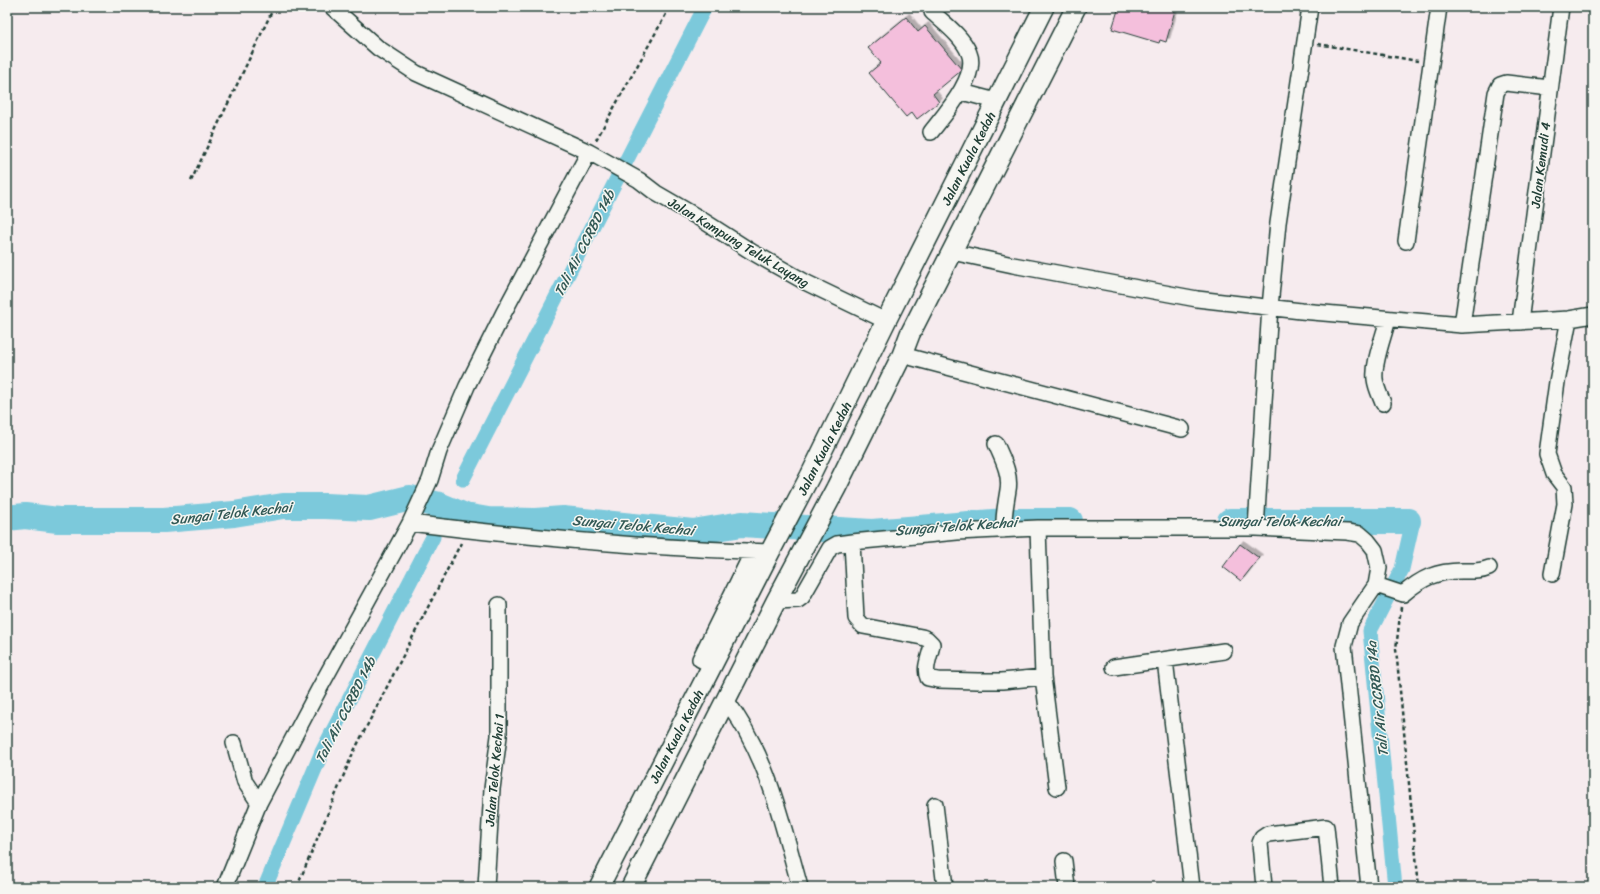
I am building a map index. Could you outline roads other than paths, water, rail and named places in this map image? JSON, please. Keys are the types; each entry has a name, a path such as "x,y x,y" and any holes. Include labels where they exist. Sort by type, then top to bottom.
{"main road":[{"name":"Jalan Kuala Kedah","path":"599,887 713,666 765,550 810,476 1044,7"},
{"path":"631,887 776,602 836,488 902,356 910,334 1076,7"},
{"path":"996,101 1017,105 1027,105"}],"street":[{"name":"Jalan Kampung Teluk Layang","path":"332,7 378,48 416,73 594,155 639,180 656,193 700,218 752,252 807,284 886,321"},
{"path":"1256,527 1270,307 1278,223 1310,7"},
{"path":"1406,241 1438,7"},
{"name":"Jalan Kemudi 4","path":"1520,322 1561,7"},
{"path":"931,132 962,92 971,58 969,52 958,37 932,12"},
{"path":"1462,325 1496,93 1500,85 1506,83 1550,88"},
{"path":"962,92 996,101"},
{"path":"225,887 259,803 318,691 410,523 430,480 439,451 467,386 503,314 594,155"},
{"path":"952,252 1164,294 1236,304 1388,319 1462,325 1569,319 1593,314"},
{"path":"1383,403 1377,390 1374,377 1388,319"},
{"path":"1552,574 1563,510 1564,487 1554,474 1547,454 1557,382 1569,319"},
{"path":"902,356 1182,428"},
{"path":"996,444 1007,469 1009,480 1003,522"},
{"path":"776,602 798,600 804,595 830,548 837,544 957,532 1003,522 1038,528 1256,527 1360,534 1375,550 1379,568 1377,586 1350,624 1344,646 1369,887"},
{"path":"410,523 467,530 671,548 765,550"},
{"path":"1038,528 1044,677 1057,787"},
{"path":"852,542 856,618 863,626 914,635 930,641 932,644 932,649 926,671 928,678 938,680 978,681 1044,677"},
{"path":"1377,586 1401,593 1417,582 1432,575 1460,571 1482,571 1489,568"},
{"name":"Jalan Telok Kechai 1","path":"486,887 492,789 499,736 499,605"},
{"path":"1114,667 1224,650"},
{"path":"1164,660 1192,887"},
{"path":"726,700 741,720 759,753 781,816 800,887"},
{"path":"234,743 246,782 259,803"},
{"path":"935,805 945,887"},
{"path":"1264,887 1260,843 1262,838 1268,834 1326,827 1332,887"},
{"path":"1064,861 1066,887"}],"waterway":[{"name":"Tali Air CCRBD 14b","path":"463,479 705,7"},
{"name":"Sungai Telok Kechai","path":"7,518 25,516 58,520 164,520 234,514 283,506 369,508 410,498 439,505 465,516 488,520 535,521 563,519 693,532 742,524 872,532 1005,521 1070,521"},
{"name":"Sungai Telok Kechai","path":"1230,521 1408,521"},
{"name":"Tali Air CCRBD 14a","path":"1395,887 1370,631 1402,569 1412,525 1408,521"},
{"name":"Tali Air CCRBD 14b","path":"265,887 322,752 433,537"}]}
